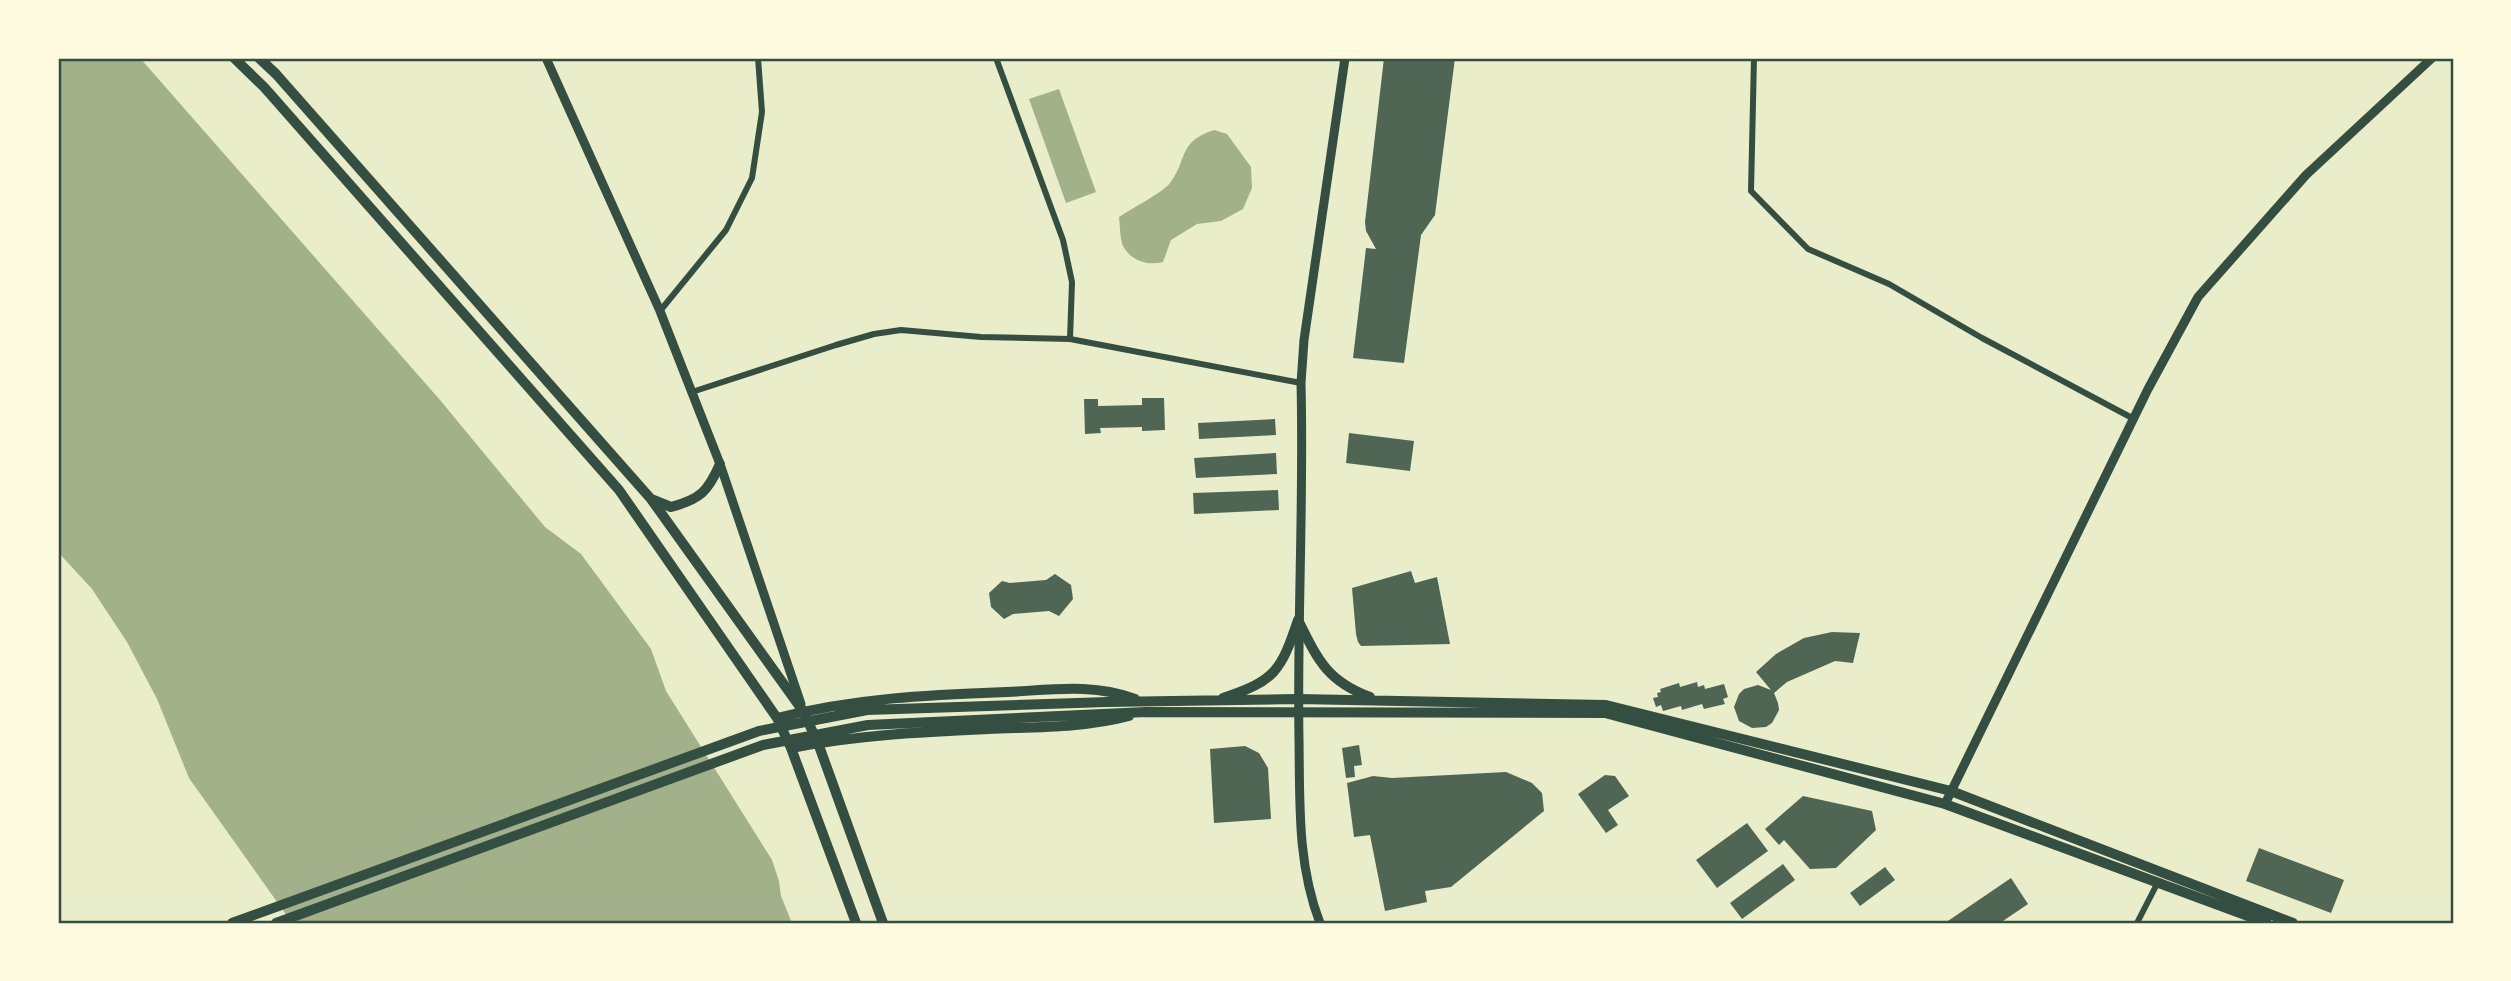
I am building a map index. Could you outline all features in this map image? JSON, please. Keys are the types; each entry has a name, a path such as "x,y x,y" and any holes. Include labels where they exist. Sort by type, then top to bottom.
{"main road":[{"path":"234,58 264,87 619,490 777,718 791,748 856,923"},
{"path":"259,58 651,499 803,711"},
{"path":"546,58 660,311 692,392 720,464 803,711 818,743 883,923"},
{"path":"1320,923 1306,880 1300,840 1298,620 1301,383 1304,340 1345,58"},
{"path":"1945,804 2134,419 2198,297 2306,175 2432,58"},
{"path":"651,499 671,507 698,497 711,486 720,464"},
{"path":"1298,620 1317,658 1331,674 1348,688 1379,701"},
{"path":"1212,701 1261,683 1278,669 1287,653 1298,620"},
{"path":"777,718 878,698 1087,688 1117,692 1145,707"},
{"path":"791,748 888,734 1069,726 1112,721 1145,707 1212,701 1298,699 1606,705 1951,791 2293,923"},
{"path":"276,923 763,745 869,725 1108,707"},
{"path":"232,923 759,731 867,710 1108,707 1298,712 1605,713 1945,804 2267,923"}],"street":[{"path":"660,311 726,230 752,178 762,112 758,58"},
{"path":"996,58 1063,240 1072,282 1070,340"},
{"path":"1754,58 1751,191 1808,249 1889,284 1982,338 2134,419"},
{"path":"692,392 874,334 901,330 981,337 1070,340 1301,383"},
{"path":"2137,923 2158,882"}],"shaded area":[{"path":"58,58 140,58 440,400 545,527 581,554 651,649 666,691 772,860 781,896 792,923 292,923 189,778 157,699 127,642 92,589 58,552"},
{"path":"1059,89 1096,192 1066,203 1029,99"},
{"path":"1214,130 1227,134 1251,167 1252,188 1243,209 1221,221 1197,224 1171,240 1163,262 1146,263 1135,259 1123,246 1119,217 1166,187 1176,175 1185,152 1194,140"}],"building":[{"path":"1384,58 1455,58 1435,215 1421,235 1404,363 1353,358 1366,248 1376,249 1366,231 1365,222"},
{"path":"1142,398 1164,398 1165,430 1142,431 1142,427 1100,428 1101,433 1085,434 1084,399 1098,399 1098,406 1142,405"},
{"path":"1275,419 1276,435 1199,439 1198,423"},
{"path":"1349,433 1414,441 1410,471 1346,463"},
{"path":"1276,453 1277,474 1196,478 1194,458"},
{"path":"1278,490 1279,510 1194,514 1193,493"},
{"path":"1411,571 1415,583 1437,577 1450,644 1361,646 1356,634 1352,588"},
{"path":"1055,574 1071,585 1073,599 1059,616 1049,611 1013,614 1004,619 991,607 989,593 1002,581 1010,583 1046,580"},
{"path":"1832,632 1860,633 1853,663 1835,661 1787,682 1774,693 1779,710 1772,723 1766,727 1752,728 1739,721 1734,707 1744,689 1758,685 1771,690 1756,672 1776,654 1804,638"},
{"path":"1697,682 1698,687 1704,685 1705,689 1724,684 1728,697 1723,699 1725,704 1704,709 1702,704 1682,710 1681,706 1663,711 1661,705 1656,707 1653,698 1658,697 1660,689 1679,683 1680,687"},
{"path":"1359,745 1362,765 1354,766 1355,777 1346,778 1342,748"},
{"path":"1245,746 1259,753 1268,768 1271,819 1214,823 1210,749"},
{"path":"1506,772 1532,783 1542,793 1544,811 1451,887 1425,891 1427,902 1385,911 1370,835 1354,837 1347,783 1373,776 1392,778"},
{"path":"1605,775 1615,776 1629,796 1608,810 1618,825 1606,833 1578,794"},
{"path":"1803,796 1872,811 1876,830 1836,868 1810,869 1784,840 1779,845 1765,829"},
{"path":"1747,823 1768,851 1717,888 1696,860"},
{"path":"2259,848 2344,880 2331,913 2246,881"},
{"path":"1783,864 1795,880 1742,919 1730,903"},
{"path":"1885,867 1895,880 1860,906 1850,893"},
{"path":"2011,878 2028,904 2000,923 1945,923"}]}
